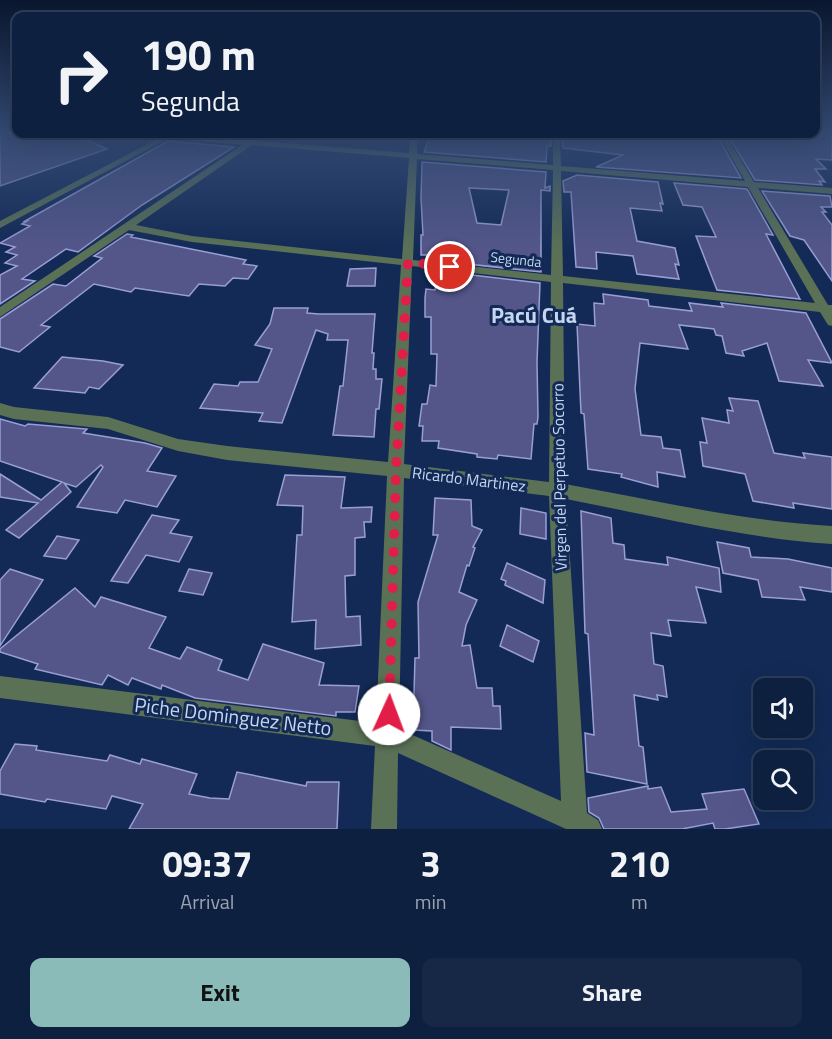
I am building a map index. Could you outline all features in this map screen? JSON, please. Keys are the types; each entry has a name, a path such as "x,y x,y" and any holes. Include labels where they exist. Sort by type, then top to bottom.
{"street":[{"path":"0,225 101,172"},
{"path":"0,313 206,172"},
{"path":"384,829 396,470 414,172"},
{"name":"Virgen del Perpetuo Socorro","path":"556,172 556,490 582,825"},
{"path":"598,172 832,191"},
{"path":"743,172 828,309 832,322"},
{"name":"Segunda","path":"126,226 192,239 828,309"},
{"name":"Ricardo Martinez","path":"0,409 14,413 108,423 178,445 217,451 556,490 725,522 797,533 832,535"},
{"name":"Piche Dominguez Netto","path":"0,687 388,736 582,825"}],"building":[{"path":"0,172 41,172 0,186"},
{"path":"113,172 195,172 142,205 78,252 66,249 22,279 35,281 0,304 0,275 17,266 5,263 17,255 6,252 15,247 0,243 30,226 22,224 27,221 25,221"},
{"path":"422,172 546,172 545,188 550,186 550,191 541,190 541,272 440,261 441,255 421,255 421,235 423,235","holes":["469,188 509,190 501,225 477,223"]},
{"path":"658,172 737,172 741,178"},
{"path":"750,172 817,172 825,182 819,181 822,185 755,180"},
{"path":"577,175 658,182 663,204 660,203 662,211 630,208 637,241 675,248 679,265 675,264 679,279 637,274 633,256 596,252 597,269 576,267 571,192 564,192 563,181"},
{"path":"674,183 747,189 773,235 766,234 800,299 717,290 696,236 716,237 702,207 683,205"},
{"path":"762,191 830,196 832,207 821,207 832,225 832,281 804,240 790,236"},
{"path":"127,234 133,235 131,237 246,260 243,264 257,266 248,279 233,278 225,286 199,284 189,296 135,288 131,292 94,284 41,325 50,327 19,352 0,347 0,319 53,284 66,286 102,258 94,256"},
{"path":"376,268 375,286 347,286 350,269"},
{"path":"438,271 540,283 537,362 538,417 537,424 534,424 531,459 498,455 497,459 477,457 477,454 438,448 439,441 422,441 423,426 419,426 422,404 427,404 430,385 436,386 437,354 431,354 431,317 425,317 425,298 426,289 435,290"},
{"path":"603,294 648,300 649,306 692,311 689,303 723,307 721,303 806,313 832,363 808,360 823,386 779,381 767,343 742,351 744,356 726,353 722,336 716,335 714,329 679,325 688,349 640,343 635,389 641,435 661,437 663,448 680,450 685,477 657,472 658,487 621,477 622,474 588,469 584,414 581,413 577,324 595,326 594,303 604,304"},
{"path":"274,308 308,308 307,313 319,314 375,314 373,369 376,369 376,379 382,379 379,409 376,409 374,437 333,435 340,386 343,386 348,340 327,340 328,334 316,330 282,423 259,421 263,413 200,408 214,384 238,386 240,382 258,382 272,349 255,345 270,324"},
{"path":"62,357 123,365 99,389 89,387 85,393 34,388"},
{"path":"729,398 758,401 774,453 805,458 803,453 832,457 832,509 793,503 794,508 753,501 745,474 703,466 700,442 707,443 702,418 729,423 727,410 733,411"},
{"path":"0,419 25,426 28,424 87,429 83,433 162,448 147,471 176,476 157,507 125,500 117,513 77,507 103,467 101,465 76,487 64,483 71,492 19,538 6,530 38,503 0,497 0,474 41,500 62,482 0,461"},
{"path":"285,475 345,477 341,508 372,507 371,522 364,522 365,537 355,538 355,575 345,576 346,617 360,616 361,645 315,649 316,620 292,622 297,535 302,535 303,506 277,505"},
{"path":"435,498 471,500 472,526 482,530 473,547 475,548 459,592 477,600 466,625 462,646 470,645 477,688 492,688 493,706 500,706 501,729 451,727 451,750 432,741 432,731 413,730 415,658 419,658 418,602 438,535 433,535"},
{"path":"521,508 546,513 546,539 520,534"},
{"path":"581,511 611,518 613,543 624,545 625,559 668,565 667,557 719,568 721,592 696,587 706,623 668,620 671,636 651,633 654,664 663,666 667,697 657,695 658,700 634,695 639,746 643,747 647,784 587,772 585,733 594,735 588,634 585,633"},
{"path":"152,515 179,520 170,533 192,537 179,562 146,555 128,583 111,581"},
{"path":"57,536 79,540 66,559 44,556"},
{"path":"717,542 749,548 751,557 788,559 832,568 832,592 800,587 805,600 762,597 758,580 723,573"},
{"path":"507,563 545,580 543,603 505,585 506,581 501,579"},
{"path":"10,569 43,580 0,646 0,580"},
{"path":"189,569 212,573 203,595 179,591"},
{"path":"75,588 95,607 101,597 166,617 149,648 180,659 187,647 222,660 218,670 248,680 263,644 324,663 319,685 359,686 355,712 336,712 336,716 195,698 162,685 161,689 132,678 128,685 108,675 102,685 35,669 38,664 0,652 0,649"},
{"path":"507,625 539,641 533,662 500,646"},
{"path":"15,744 37,746 36,750 107,761 110,755 140,764 142,759 197,774 189,794 210,798 229,799 237,772 306,786 307,782 339,782 337,829 129,829 143,804 112,796 106,809 0,794 0,771"},
{"path":"648,786 648,789 661,787 671,812 707,809 702,794 744,789 759,824 725,829 715,829 713,823 682,829 604,829 599,818 589,812 588,798"}],"district":[{"name":"Pacú Cuá","path":"534,315"}],"route":[{"path":"389,714 396,470 408,262 450,267"}]}
